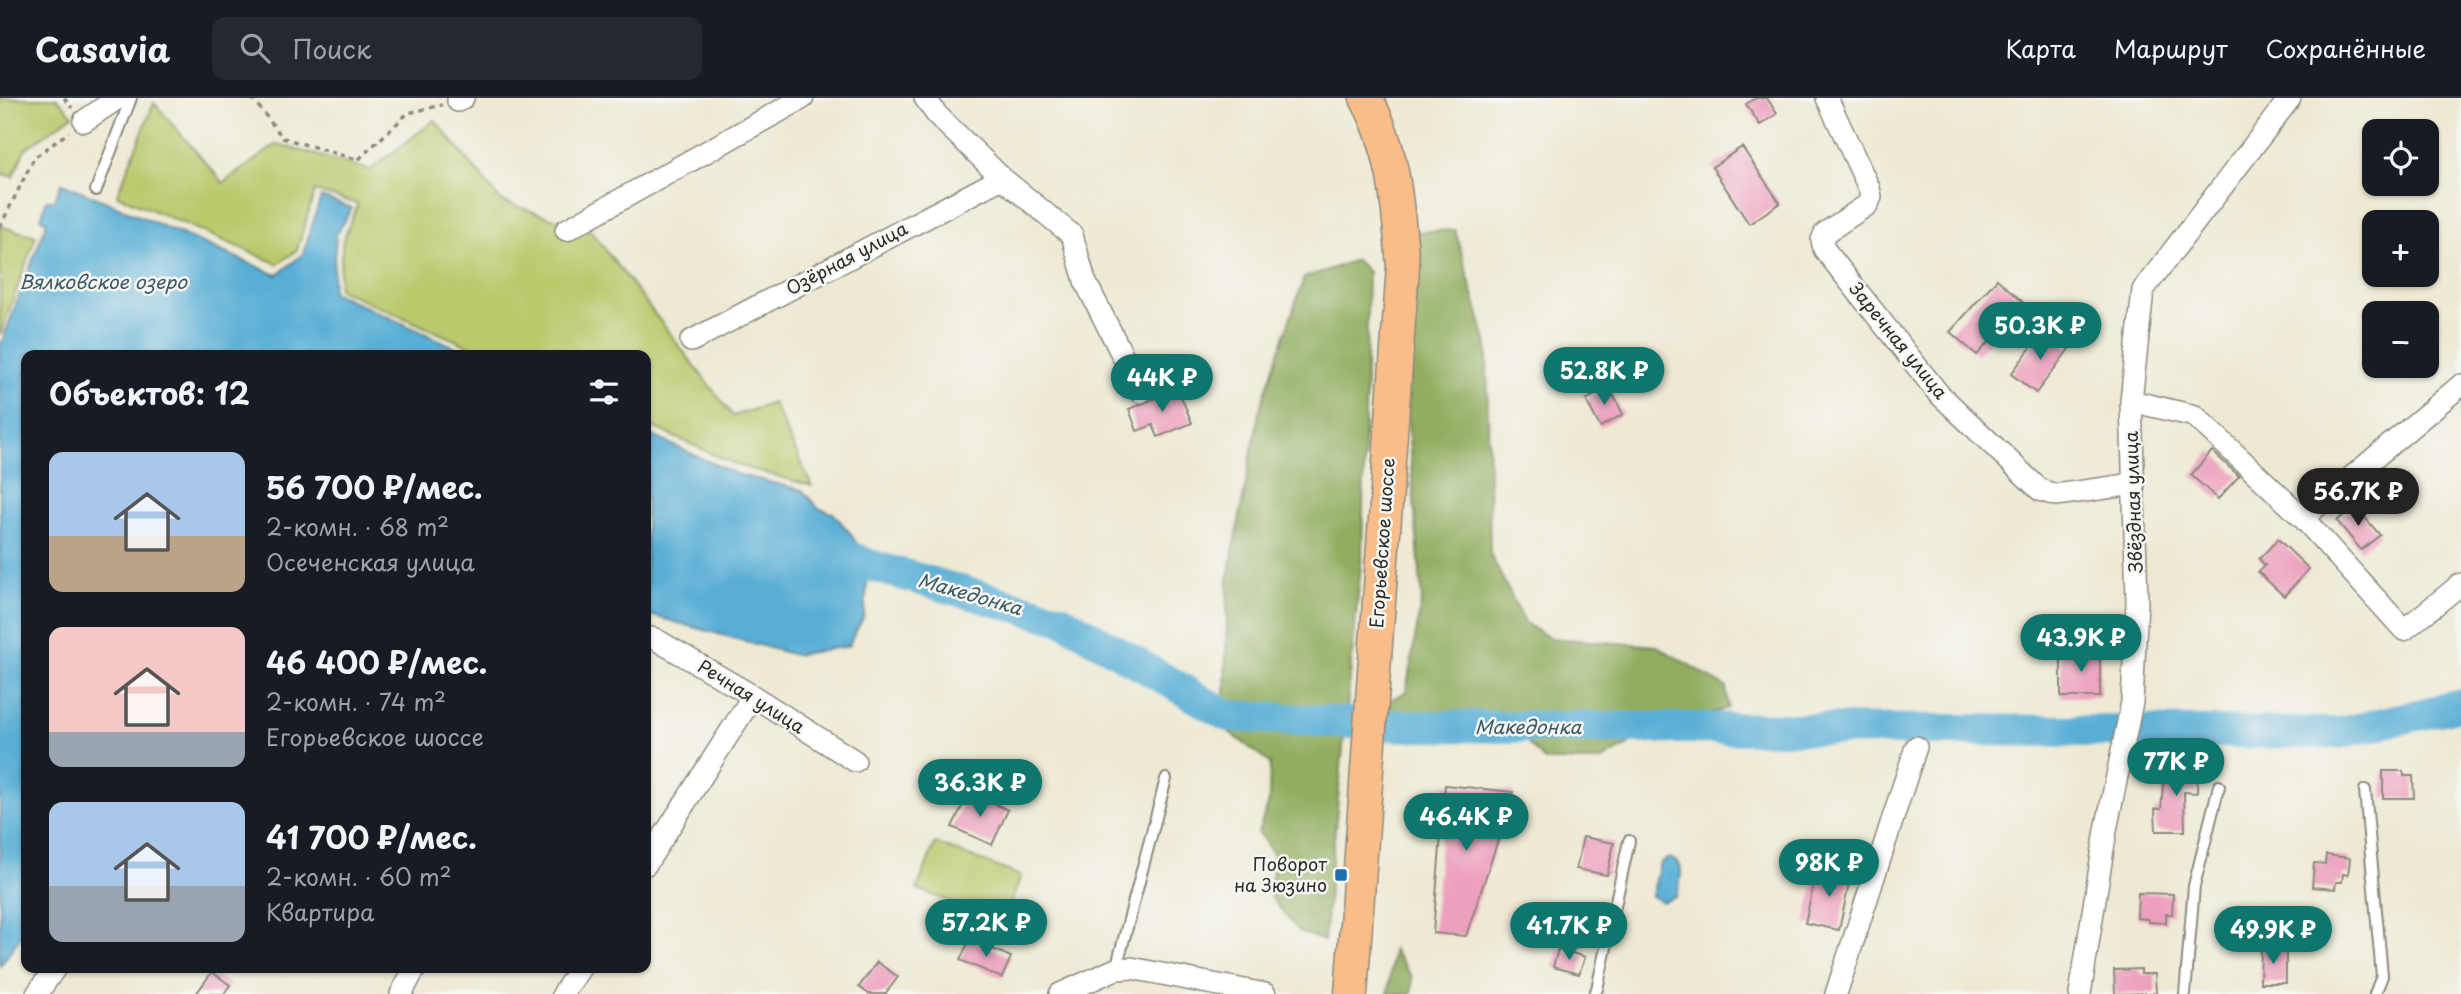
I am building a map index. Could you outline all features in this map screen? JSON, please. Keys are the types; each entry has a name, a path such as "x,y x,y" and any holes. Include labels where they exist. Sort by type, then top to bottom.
{"main road":[{"name":"Егорьевское шоссе","path":"1351,994 1403,266 1393,170 1378,123 1366,98"}],"street":[{"path":"84,121 118,98"},
{"path":"566,230 803,98"},
{"path":"925,98 937,115 1002,178 1072,234 1085,281 1141,392"},
{"name":"Заречная улица","path":"1827,98 1871,197 1867,205 1825,233 1822,240 1824,249 1929,383 2040,490 2048,494 2134,484"},
{"name":"Звёздная улица","path":"2080,994 2106,830 2132,702 2137,601 2131,401 2143,290 2290,98"},
{"name":"Озёрная улица","path":"691,341 1002,178"},
{"path":"2303,518 2461,385"},
{"path":"2131,401 2195,416 2303,518 2404,630 2461,584"},
{"name":"Речная улица","path":"651,638 753,696 855,761"},
{"path":"651,856 753,696"},
{"path":"1836,994 1916,747"},
{"path":"1060,994 1115,969 1131,968 1265,994"},
{"path":"37,994 52,973"},
{"path":"401,994 412,973"},
{"path":"563,994 577,973"}],"lane":[{"path":"96,190 131,98"},
{"path":"1115,969 1166,779"},
{"path":"2185,994 2194,886 2219,786"},
{"path":"2365,790 2382,975 2375,994"},
{"path":"1594,994 1629,841"}],"path":[{"path":"252,98 283,138 358,160 408,113 461,99"},
{"path":"0,227 34,158 84,121"}],"green space":[{"path":"0,98 57,98 73,115 25,149 13,177 0,173"},
{"path":"154,103 223,183 277,144 370,170 435,120 501,201 591,231 733,416 773,403 812,486 737,465 651,426 651,350 478,350 338,289 343,240 358,204 315,191 297,250 278,264 117,195"},
{"path":"0,226 36,236 0,335"},
{"path":"1455,230 1487,344 1490,554 1525,623 1550,638 1657,646 1726,687 1728,708 1649,733 1600,761 1545,761 1499,713 1390,714 1390,700 1406,692 1422,598 1407,415 1417,232"},
{"path":"1356,260 1368,272 1362,554 1324,941 1298,931 1270,896 1274,855 1258,832 1269,802 1270,763 1224,728 1228,579 1260,408 1304,278"},
{"path":"935,843 1021,876 1003,922 917,889"},
{"path":"1393,949 1412,977 1412,994 1388,994"}],"water":[{"name":"Вялковское озеро","path":"62,183 277,275 303,254 321,197 352,208 336,235 332,292 462,350 21,350 21,936 0,966 0,347 47,222 41,219 46,200 54,200"},
{"path":"651,435 736,474 802,490 818,508 833,513 851,534 869,565 864,616 848,646 795,655 651,615"},
{"path":"1669,858 1680,865 1680,881 1676,897 1662,902 1652,896 1660,863"}],"building":[{"path":"1756,98 1767,98 1777,114 1760,125 1746,104"},
{"path":"1742,147 1780,203 1749,224 1712,167"},
{"path":"1997,279 2024,303 1977,355 1950,332"},
{"path":"2044,330 2069,349 2036,393 2011,374"},
{"path":"1609,387 1623,414 1600,427 1586,400"},
{"path":"1178,389 1192,423 1158,437 1153,425 1137,431 1129,409"},
{"path":"2212,451 2239,476 2218,499 2191,475"},
{"path":"2355,506 2380,535 2361,550 2337,521"},
{"path":"2278,539 2309,569 2284,596 2258,572 2265,565 2259,559"},
{"path":"2061,650 2100,650 2100,697 2061,697"},
{"path":"2175,765 2198,766 2197,793 2184,792 2185,831 2156,831 2155,809 2161,809 2164,775 2175,775"},
{"path":"2383,771 2403,771 2404,776 2413,776 2414,798 2383,798"},
{"path":"1445,785 1514,792 1466,936 1433,933"},
{"path":"969,792 1008,810 992,845 952,827"},
{"path":"1583,837 1614,843 1607,875 1576,869"},
{"path":"2326,855 2350,858 2348,875 2343,874 2342,882 2336,882 2335,889 2312,887 2314,863 2325,864"},
{"path":"1835,866 1852,870 1839,930 1805,923 1816,874 1832,877"},
{"path":"2138,893 2173,894 2172,914 2166,914 2166,923 2137,918"},
{"path":"970,939 1011,957 1002,978 960,960"},
{"path":"1558,949 1585,957 1579,974 1553,967"},
{"path":"2261,949 2286,949 2286,983 2260,983"},
{"path":"877,962 898,977 885,994 869,994 859,987"},
{"path":"2141,969 2141,974 2155,974 2156,993 2115,994 2114,970"},
{"path":"211,973 230,985 224,994 196,994"}],"waterway":[{"name":"Македонка","path":"830,548 869,565 1063,620 1228,716 1407,726 2339,733 2461,705"}],"place":[{"name":"Поворот на Зюзино","path":"1341,875"}]}
